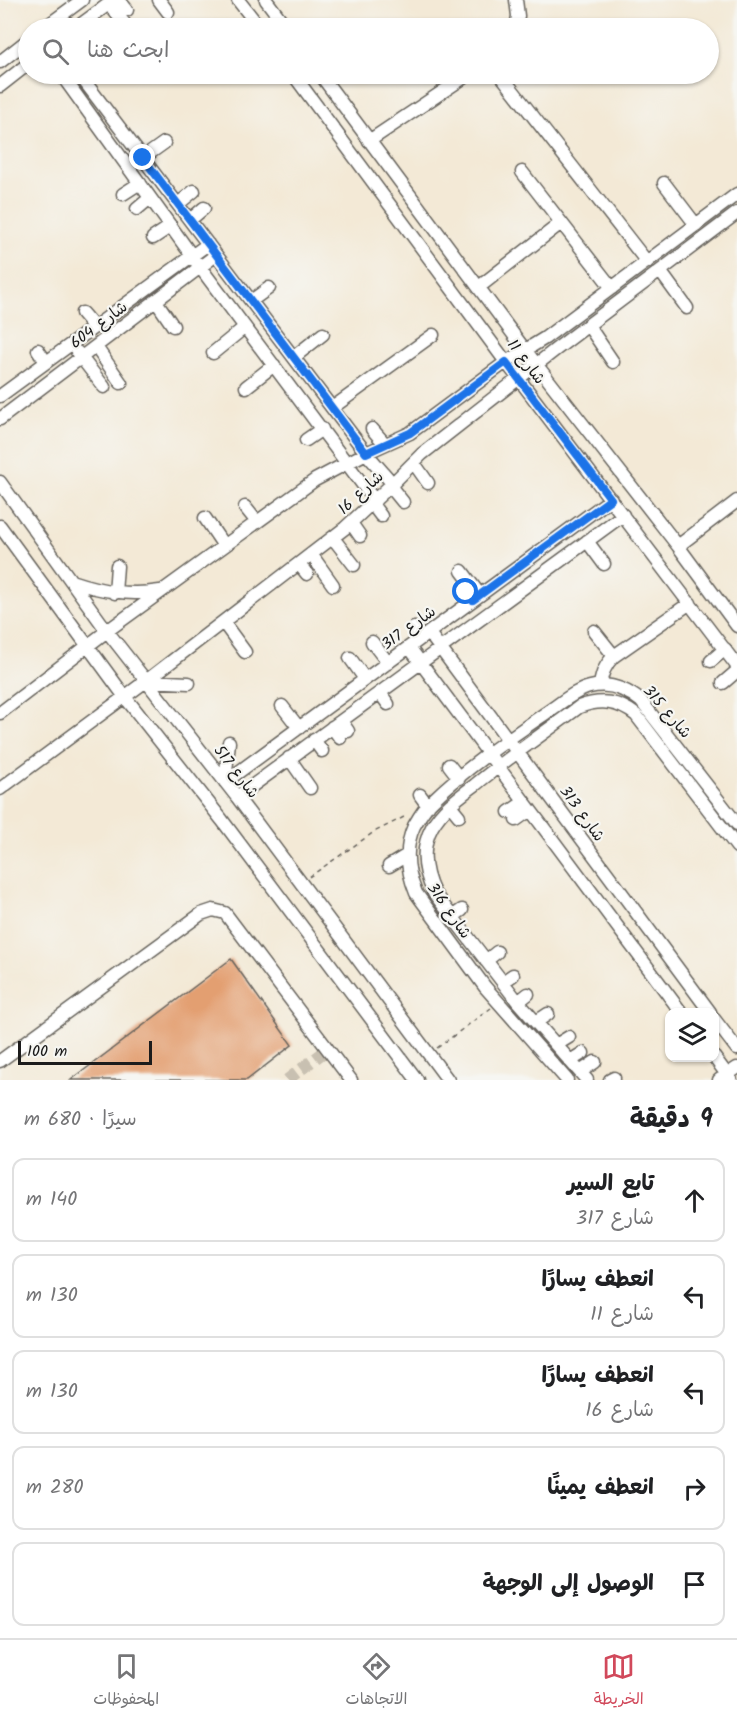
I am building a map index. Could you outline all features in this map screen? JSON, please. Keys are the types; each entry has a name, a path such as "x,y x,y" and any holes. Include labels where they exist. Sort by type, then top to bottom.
{"street":[{"path":"58,18 82,0"},
{"path":"159,0 168,12"},
{"path":"238,0 252,18"},
{"path":"266,0 280,18"},
{"path":"516,0 518,18"},
{"path":"92,18 117,3 124,18"},
{"path":"0,62 18,48"},
{"path":"0,86 18,72"},
{"path":"68,84 200,267 347,463 381,516"},
{"path":"87,84 403,502"},
{"name":"شارع 11","path":"300,84 506,362 737,666"},
{"name":"شارع 11","path":"327,84 525,351 678,546 737,626"},
{"path":"369,141 454,84"},
{"path":"508,84 647,262"},
{"path":"143,158 164,143"},
{"path":"522,172 612,288"},
{"path":"123,194 140,183"},
{"path":"664,183 696,225"},
{"path":"178,204 194,191"},
{"name":"شارع 16","path":"0,713 107,631 315,480 410,433 506,362 545,338 737,194"},
{"path":"137,209 150,198"},
{"path":"190,220 204,208"},
{"name":"شارع 16","path":"0,789 223,622 239,616 303,569 311,554 351,523 422,454 536,364 737,213"},
{"path":"479,287 561,223"},
{"path":"153,238 171,226"},
{"name":"شارع 604","path":"0,396 208,244"},
{"name":"شارع 604","path":"0,419 216,255"},
{"path":"660,271 687,309"},
{"path":"231,308 269,288"},
{"path":"156,301 173,326"},
{"path":"82,313 94,327"},
{"path":"588,325 613,362"},
{"path":"213,353 245,327"},
{"path":"294,357 323,334"},
{"path":"332,408 433,335"},
{"path":"71,344 104,387"},
{"path":"96,347 121,383"},
{"path":"38,350 46,362"},
{"path":"246,387 274,365"},
{"path":"306,440 322,429"},
{"path":"372,429 386,444"},
{"path":"414,463 428,483"},
{"name":"شارع 517","path":"0,482 107,631 237,797 448,1080"},
{"name":"شارع 317","path":"225,782 299,728 316,709 349,684 365,679 409,647 421,633 448,611 611,499"},
{"path":"678,546 737,501"},
{"path":"245,507 257,522"},
{"path":"237,797 314,740 340,729 369,708 380,693 623,515"},
{"path":"205,518 224,546"},
{"path":"351,523 360,536"},
{"path":"0,526 125,697 222,820 417,1080"},
{"path":"333,538 354,565"},
{"path":"587,542 604,564"},
{"path":"311,554 333,585"},
{"path":"115,593 117,566"},
{"path":"462,571 473,596"},
{"path":"71,580 115,593 131,594 164,590"},
{"path":"488,754 579,691 600,685 601,674 606,664 614,656 690,603"},
{"path":"223,622 245,652"},
{"path":"594,631 614,656"},
{"name":"شارع 313","path":"421,633 441,648 486,700 517,752 707,1008"},
{"path":"372,642 388,663"},
{"path":"409,647 527,806 545,840 569,868 670,1004 676,1008"},
{"path":"711,661 725,649"},
{"path":"350,658 365,679"},
{"path":"723,683 737,671"},
{"path":"146,681 189,683"},
{"name":"شارع 315","path":"600,685 611,686 641,700 655,729 737,847"},
{"path":"380,693 388,704"},
{"name":"شارع 315","path":"498,766 579,707 603,701 615,703 627,708 655,729 737,823"},
{"path":"282,706 299,728"},
{"path":"314,740 322,751"},
{"path":"225,782 229,742"},
{"name":"شارع 316","path":"488,754 459,778 440,788 425,809 414,827 409,843 406,884 483,989 499,1002 506,1018 541,1059 567,1080"},
{"path":"290,758 310,788"},
{"path":"449,765 459,778"},
{"name":"شارع 316","path":"498,766 440,814 431,828 424,861 427,878 472,934 486,961 523,998 536,1022 584,1076"},
{"path":"420,795 425,809"},
{"path":"450,805 459,816"},
{"path":"512,816 527,806"},
{"path":"389,866 408,855"},
{"path":"406,884 427,878"},
{"path":"0,1061 201,914 213,910 225,912 351,1080"},
{"path":"486,961 497,952"},
{"path":"483,989 505,978"},
{"path":"536,1022 548,1014"},
{"path":"719,1025 737,1049"},
{"path":"556,1045 569,1037"},
{"path":"570,1061 583,1053"},
{"path":"584,1076 595,1062"},
{"path":"718,1062 729,1076"}],"path":[{"path":"301,883 374,832 405,816 425,809"},
{"path":"429,1054 499,1002"}],"building":[{"path":"231,959 292,1045 247,1080 71,1080"}],"tunnel":[{"path":"287,1080 328,1049"}],"route":[{"path":"143,158 366,453 410,433 506,362 611,499 473,600 466,592"}]}
